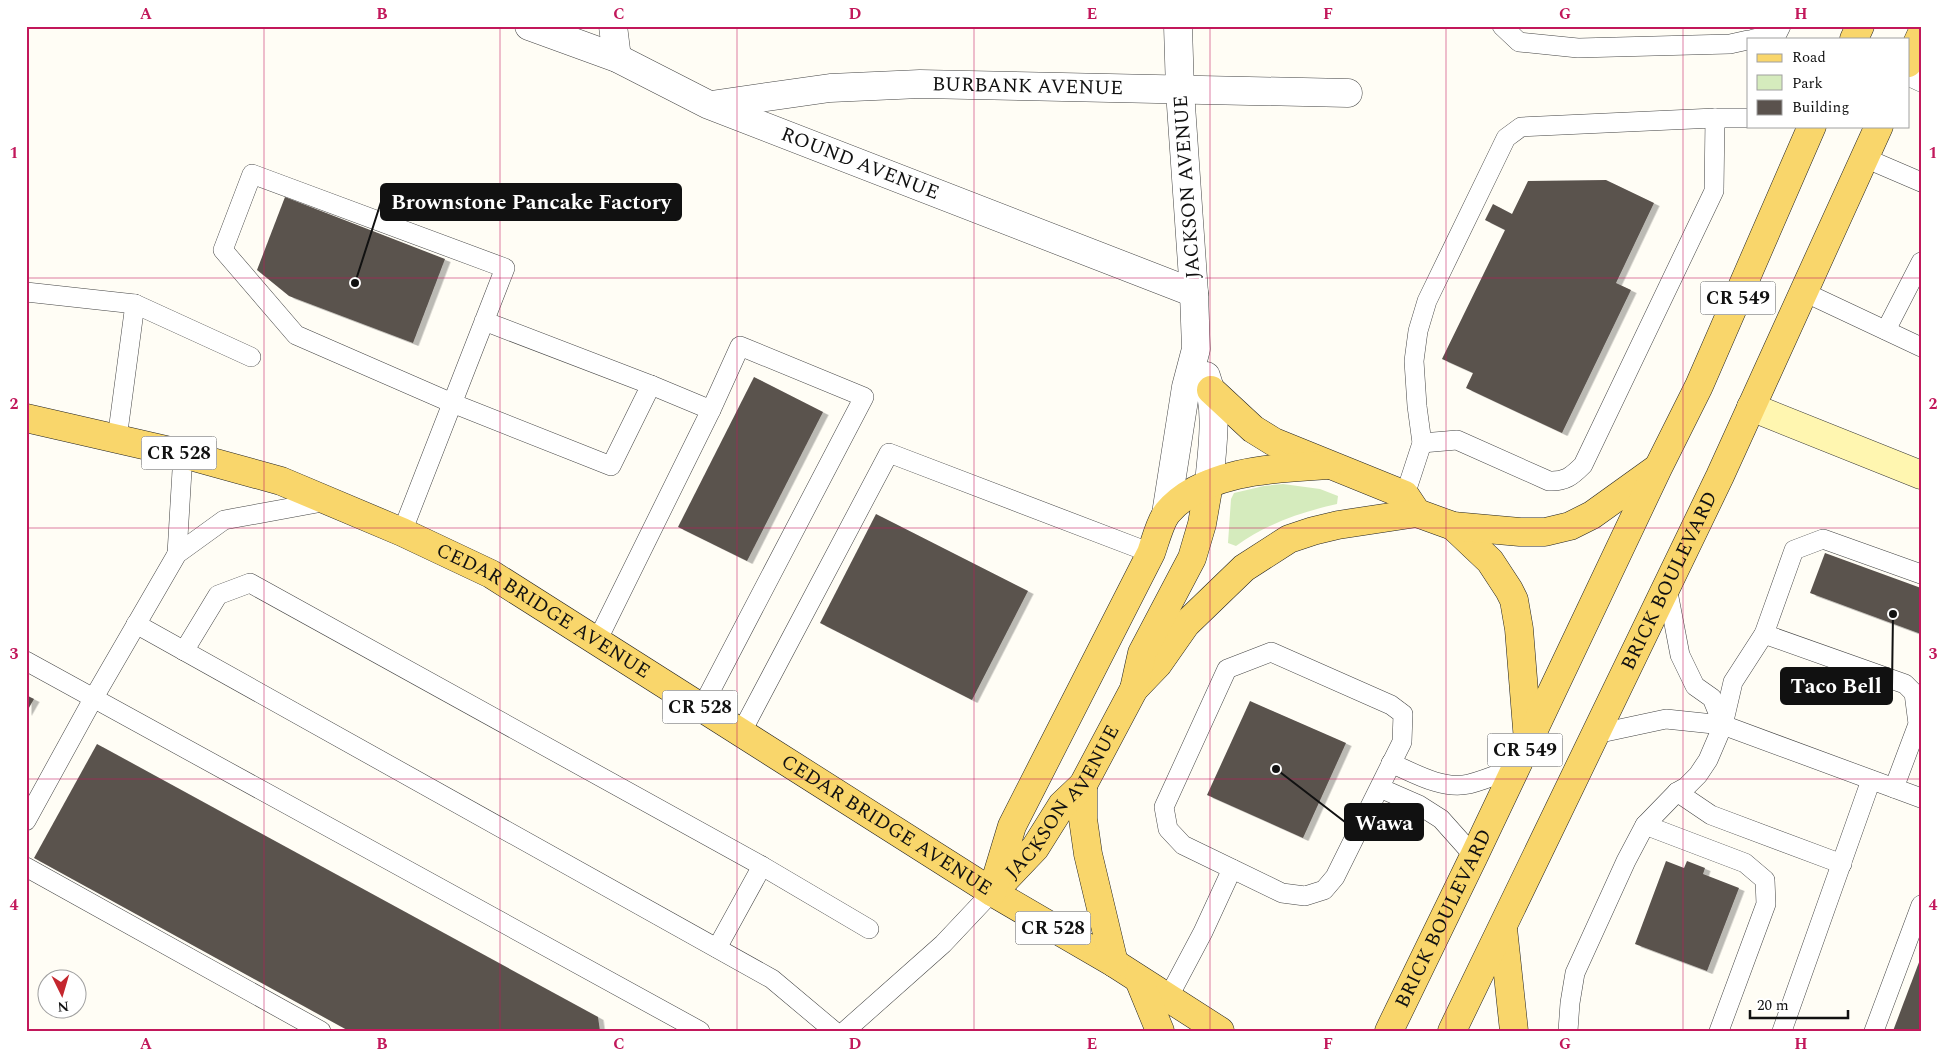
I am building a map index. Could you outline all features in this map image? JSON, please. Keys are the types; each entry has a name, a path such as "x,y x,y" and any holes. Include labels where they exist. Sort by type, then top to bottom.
{"main road":[{"path":"1854,38 1860,26"},
{"path":"1910,59 1921,35"},
{"name":"BRICK BOULEVARD","path":"1389,1031 1658,468 1700,386 1811,128"},
{"name":"BRICK BOULEVARD","path":"1452,1031 1667,587 1878,128"},
{"path":"1211,390 1253,429 1274,442 1411,504 1453,526 1490,561 1514,600 1519,629 1528,742"},
{"name":"CEDAR BRIDGE AVENUE","path":"26,418 183,454 281,481 402,532 491,574 992,892 1114,963 1220,1031"},
{"path":"1166,514 1186,496 1209,484 1245,473 1284,468 1329,466"},
{"path":"1453,526 1520,532 1545,532 1570,526 1592,515 1658,468"},
{"name":"JACKSON AVENUE","path":"992,892 1035,848 1062,805 1084,785 1134,689 1142,653 1192,558 1202,524 1209,484"},
{"path":"1134,689 1158,664 1186,624 1244,568 1289,540 1312,531 1411,504"},
{"name":"JACKSON AVENUE","path":"992,892 1012,826 1151,553 1166,514"},
{"path":"1084,785 1083,819 1088,854 1114,963"},
{"path":"1503,927 1514,1031"},
{"path":"1139,980 1160,1031"}],"street":[{"name":"ROUND AVENUE","path":"529,26 617,58 708,105 1194,293"},
{"path":"613,26 617,58"},
{"name":"JACKSON AVENUE","path":"1166,514 1186,387 1196,349 1180,91 1178,26"},
{"name":"BURBANK AVENUE","path":"708,105 830,88 920,84 1348,94"},
{"name":"JACKSON AVENUE","path":"1196,349 1211,390 1214,420 1209,484"},
{"path":"1751,407 1921,475"}],"lane":[{"path":"1502,26 1519,42 1578,48 1730,44 1747,40"},
{"path":"1758,38 1777,34 1781,26"},
{"path":"1422,443 1458,440 1549,481 1560,482 1570,477 1583,466 1714,191 1715,118"},
{"path":"1411,504 1422,443 1414,361 1418,331 1427,301 1506,138 1521,127 1747,118"},
{"path":"1865,158 1921,182"},
{"path":"402,532 452,403 505,268 252,174 223,250 296,335 452,403 611,466 650,385"},
{"path":"1886,330 1921,262"},
{"path":"26,292 135,304 251,357"},
{"path":"1804,292 1921,347"},
{"path":"117,439 135,304"},
{"path":"484,321 711,410"},
{"path":"598,641 711,410 740,346 864,397 702,707"},
{"path":"741,733 889,453 1151,553"},
{"path":"177,554 183,454"},
{"path":"26,822 93,699 177,554 224,520 328,501"},
{"path":"1568,1031 1575,973 1626,861 1644,825 1677,792 1686,787 1698,775 1708,760 1723,725 1733,682 1764,634 1794,550 1823,539 1921,574"},
{"path":"184,651 218,595 250,583 762,866 869,929"},
{"path":"1667,587 1680,656 1695,686 1712,698 1723,725"},
{"path":"136,624 772,979 834,1031"},
{"path":"1764,634 1905,684 1914,693 1919,722 1894,788"},
{"path":"1271,652 1391,705 1403,714 1402,742 1391,763 1335,877 1324,890 1305,896 1282,892 1232,869 1183,845 1168,829 1164,807 1228,669 1271,652"},
{"path":"26,661 700,1031"},
{"path":"1596,734 1666,719 1723,725 1921,798"},
{"path":"1391,763 1431,780 1454,785 1468,784 1516,767"},
{"path":"1782,1031 1871,780"},
{"path":"1380,788 1419,805 1441,819 1474,856"},
{"path":"1677,792 1711,815 1842,864"},
{"path":"1644,825 1745,863 1765,880 1766,904 1719,1031"},
{"path":"717,948 762,866"},
{"path":"26,867 321,1031"},
{"path":"1168,998 1203,932 1232,869"},
{"path":"845,1031 943,944 992,892"},
{"path":"1874,1031 1921,906"}],"green space":[{"path":"1283,484 1320,489 1338,496 1337,504 1284,520 1259,531 1236,546 1228,543 1231,499 1234,493"}],"building":[{"path":"1606,180 1654,203 1616,283 1631,290 1562,433 1466,388 1473,373 1442,359 1505,230 1485,220 1493,204 1512,214 1528,181"},
{"path":"285,197 445,259 413,343 289,296 257,270"},
{"path":"754,377 823,412 747,561 678,527"},
{"path":"876,514 1028,591 972,700 820,623"},
{"path":"1825,553 1921,588 1921,634 1810,593"},
{"path":"26,695 34,699 26,713"},
{"path":"1250,701 1346,743 1303,838 1207,795"},
{"path":"97,744 598,1017 600,1031 349,1031 34,858"},
{"path":"1666,861 1684,868 1687,861 1705,868 1703,874 1739,888 1707,971 1635,944"},
{"path":"1921,957 1921,1031 1893,1031"}],"place":[{"name":"Brownstone Pancake Factory","path":"355,283"},
{"name":"Taco Bell","path":"1893,614"},
{"name":"Wawa","path":"1276,769"}]}
